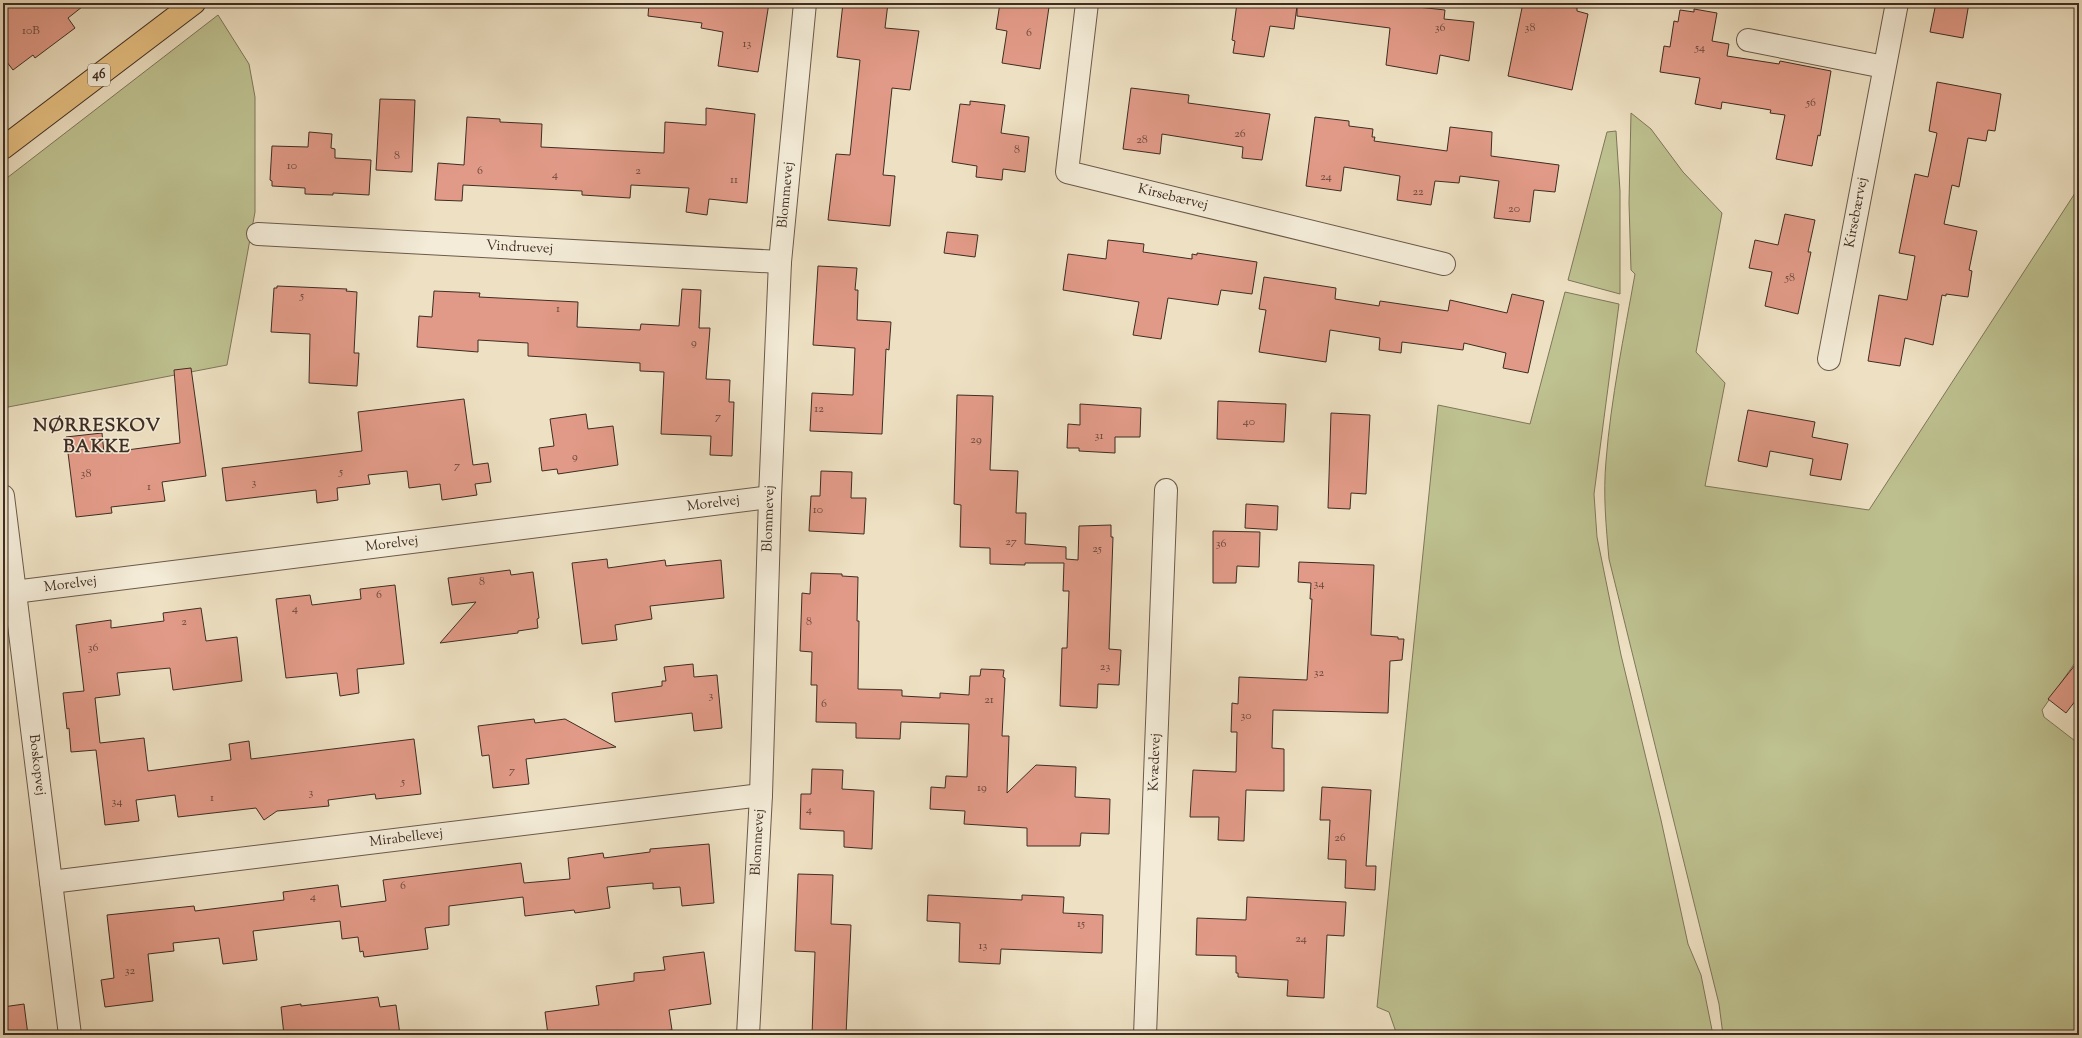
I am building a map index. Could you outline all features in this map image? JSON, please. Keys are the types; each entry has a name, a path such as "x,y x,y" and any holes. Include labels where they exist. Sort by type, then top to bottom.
{"main road":[{"name":"46","path":"3,148 194,3"}],"street":[{"name":"Blommevej","path":"748,1035 761,795 770,497 780,262 805,3"},
{"name":"Kirsebærvej","path":"1087,3 1067,172 1444,264"},
{"name":"Kirsebærvej","path":"1829,359 1897,3"},
{"path":"1748,40 1884,67"},
{"name":"Vindruevej","path":"258,234 780,262"},
{"name":"Kvædevej","path":"1145,1035 1166,490"},
{"name":"Boskopvej","path":"3,496 70,1035"},
{"name":"Morelvej","path":"14,592 770,497"},
{"name":"Mirabellevej","path":"51,882 761,795"}],"green space":[{"path":"218,15 249,64 255,97 255,212 227,365 3,408 3,181"},
{"path":"1631,113 1651,129 1683,172 1722,213 1696,352 1725,383 1705,486 1869,510 2079,187 2079,613 2075,618 2079,622 2079,657 2042,710 2044,717 2079,744 2079,1035 1723,1035 1719,1004 1609,559 1605,498 1605,473 1608,437 1614,390 1635,274 1631,270 1629,203"},
{"path":"1616,131 1620,191 1620,294 1568,280 1607,132"},
{"path":"1565,292 1619,304 1594,494 1597,537 1621,655 1661,820 1688,944 1701,975 1713,1035 1397,1035 1389,1012 1377,1007 1438,405 1530,424"}],"building":[{"path":"3,3 87,3 68,18 75,28 35,58 33,55 13,70 3,57"},
{"path":"649,3 769,3 758,72 718,66 723,32 701,28 702,23 648,16"},
{"path":"843,3 888,3 885,28 919,31 910,90 892,88 883,175 895,176 890,226 828,220 836,154 850,155 860,60 837,57"},
{"path":"1000,3 1032,3 1032,5 1049,7 1040,69 1002,63 1007,31 996,29"},
{"path":"1237,3 1410,3 1418,7 1445,10 1444,19 1474,22 1469,61 1440,55 1437,74 1386,65 1390,28 1297,16 1297,6 1294,29 1270,26 1264,57 1233,53 1235,41 1232,40"},
{"path":"1523,3 1554,3 1577,8 1577,11 1588,14 1572,90 1508,76"},
{"path":"1936,3 1969,3 1963,38 1930,32"},
{"path":"1694,9 1717,13 1712,41 1729,44 1727,56 1779,64 1780,61 1831,71 1820,136 1818,135 1812,166 1776,159 1785,115 1770,113 1771,110 1722,102 1721,109 1695,104 1700,78 1660,72 1664,46 1670,47 1674,21 1678,22 1680,10 1694,12"},
{"path":"1937,82 2001,94 1995,131 1988,130 1986,141 1968,138 1959,187 1952,185 1944,224 1977,231 1969,270 1972,271 1968,297 1946,294 1946,296 1942,295 1933,345 1905,338 1900,366 1868,361 1879,295 1907,300 1915,256 1899,253 1915,174 1928,177 1937,133 1929,131"},
{"path":"1131,88 1189,95 1188,103 1270,114 1262,160 1242,158 1243,147 1162,134 1160,154 1123,149"},
{"path":"380,99 415,100 412,172 376,170"},
{"path":"970,101 1005,105 1001,133 1029,137 1025,172 1003,169 1002,180 976,177 977,166 952,162 960,104 970,105"},
{"path":"706,108 755,114 747,203 709,199 707,215 686,212 689,188 631,185 630,198 582,195 582,191 463,185 462,201 435,200 438,163 464,165 467,117 500,119 500,122 542,124 541,147 664,153 665,122 706,125"},
{"path":"1315,117 1349,121 1349,126 1373,129 1372,137 1375,137 1374,141 1447,151 1450,127 1492,132 1491,156 1559,165 1555,192 1534,190 1530,222 1494,218 1499,181 1460,176 1459,183 1435,181 1431,205 1397,200 1400,176 1344,167 1341,191 1306,186"},
{"path":"309,132 332,134 331,148 335,149 335,158 371,160 369,195 333,193 333,195 305,194 305,188 272,186 272,181 270,180 272,146 308,147"},
{"path":"1785,214 1815,220 1808,252 1811,252 1798,314 1765,306 1772,272 1749,268 1755,240 1778,245"},
{"path":"947,232 978,235 975,257 944,253"},
{"path":"1108,240 1144,244 1143,252 1192,259 1192,254 1197,255 1197,253 1257,262 1252,294 1221,290 1218,305 1168,298 1161,339 1133,335 1139,302 1063,290 1068,254 1106,259"},
{"path":"818,266 857,268 855,290 858,290 857,320 891,322 889,350 886,349 882,434 810,431 812,393 853,395 855,348 813,345"},
{"path":"1264,277 1336,288 1335,299 1379,306 1380,301 1448,311 1450,300 1507,313 1512,294 1544,301 1528,373 1503,368 1506,353 1464,343 1463,350 1402,342 1401,353 1379,350 1380,338 1330,330 1326,362 1259,352 1266,310 1259,309"},
{"path":"277,286 347,289 346,291 357,292 354,353 359,353 357,386 309,383 310,334 271,332 274,288 277,288"},
{"path":"682,289 701,290 699,328 710,328 706,379 730,380 729,402 734,402 732,456 710,455 711,436 661,434 664,372 640,371 640,363 528,356 528,343 478,340 478,352 417,347 419,316 432,317 434,291 480,293 479,297 578,302 577,327 640,330 641,324 679,326"},
{"path":"191,368 206,476 162,482 165,501 111,507 112,513 76,517 66,437 102,433 104,453 180,443 174,370"},
{"path":"957,395 993,396 990,470 1018,471 1016,513 1026,513 1025,544 1066,547 1066,559 1078,560 1079,526 1111,525 1111,537 1113,537 1109,649 1121,650 1119,685 1098,684 1097,708 1060,706 1062,648 1067,648 1069,591 1063,591 1064,563 1025,563 1025,565 990,564 990,548 960,547 961,505 954,504"},
{"path":"464,399 473,465 488,463 491,482 475,484 477,495 442,500 440,484 409,488 407,471 368,475 370,484 337,488 338,500 317,503 316,490 226,501 222,468 362,451 358,412"},
{"path":"1218,401 1286,404 1284,442 1217,439"},
{"path":"1080,404 1141,408 1140,437 1115,437 1115,453 1079,451 1079,448 1067,448 1068,424 1080,425"},
{"path":"1748,410 1815,422 1812,437 1848,444 1841,480 1810,475 1813,459 1770,451 1767,467 1738,461"},
{"path":"1331,413 1370,415 1366,494 1351,493 1350,509 1328,508"},
{"path":"586,414 588,429 613,426 618,465 558,474 557,469 542,471 539,448 554,446 550,419"},
{"path":"821,471 852,472 851,498 866,498 864,534 809,531 811,496 820,496"},
{"path":"1246,504 1278,506 1277,530 1245,528"},
{"path":"1213,531 1260,532 1259,567 1237,566 1236,583 1213,583"},
{"path":"607,559 608,568 665,560 666,566 721,560 724,598 650,606 652,619 615,625 617,640 582,644 572,563"},
{"path":"1299,562 1374,565 1371,635 1398,637 1398,639 1404,639 1402,660 1390,661 1388,713 1273,710 1272,748 1284,749 1284,791 1246,790 1244,841 1218,840 1219,817 1190,817 1193,770 1236,772 1237,732 1231,732 1232,703 1238,704 1239,677 1307,680 1312,599 1310,599 1311,583 1298,582"},
{"path":"510,570 511,575 533,572 539,618 537,619 538,628 518,631 518,633 440,643 476,602 452,605 448,578"},
{"path":"811,573 842,574 842,576 858,577 858,689 902,690 902,696 940,698 940,693 969,695 970,676 980,676 981,669 1004,670 1003,677 1005,678 1002,736 1009,736 1007,793 1036,765 1076,767 1075,797 1110,799 1109,834 1081,833 1080,846 1027,846 1027,828 964,824 965,811 930,809 931,787 945,788 946,776 967,777 969,724 901,722 900,739 856,738 856,723 816,722 817,685 811,685 812,652 800,651 802,593 810,594"},
{"path":"395,585 404,664 357,669 359,693 340,696 337,673 286,678 276,599 310,595 312,605 361,599 360,589"},
{"path":"201,608 206,641 237,637 242,681 173,690 170,668 117,673 120,695 95,698 100,743 144,738 148,771 231,760 229,744 249,741 251,759 414,739 421,794 376,799 375,794 328,800 329,806 277,811 264,820 256,808 178,817 175,795 136,800 139,821 105,825 96,750 71,752 69,728 67,729 63,693 84,691 76,625 111,620 111,628 164,621 163,613"},
{"path":"2079,660 2079,696 2066,713 2048,699"},
{"path":"693,664 694,677 717,675 722,728 694,731 692,713 615,722 612,693 662,686 662,681 666,681 664,667"},
{"path":"534,719 535,723 565,719 616,747 526,759 529,784 493,788 489,755 482,756 478,726"},
{"path":"812,769 843,770 842,789 874,791 872,849 844,847 844,831 800,829 801,794 811,794"},
{"path":"1322,787 1371,790 1366,866 1376,866 1375,890 1345,888 1346,860 1328,859 1330,820 1320,820"},
{"path":"709,844 714,903 682,906 680,887 653,889 653,883 607,887 610,908 575,913 574,910 525,916 523,897 449,906 449,925 425,928 428,949 364,957 363,951 360,952 358,937 342,939 340,921 253,931 257,960 223,964 219,938 173,943 174,951 148,954 153,1001 105,1007 101,980 114,978 107,915 194,906 195,911 284,900 283,892 338,885 341,907 386,901 383,880 521,863 524,883 570,879 568,858 603,853 604,858 650,852 650,849"},
{"path":"798,874 833,875 831,924 851,925 846,1035 812,1035 815,952 795,951"},
{"path":"928,895 1022,900 1022,895 1064,897 1063,913 1103,915 1102,953 1001,949 1000,964 959,962 960,923 927,921"},
{"path":"1247,897 1346,902 1344,936 1327,935 1324,998 1287,996 1288,980 1238,977 1238,973 1236,973 1236,956 1196,955 1197,918 1246,920"},
{"path":"704,952 711,1004 669,1010 672,1030 631,1035 548,1035 545,1012 599,1005 596,986 634,981 634,973 665,970 663,957"},
{"path":"378,997 380,1007 396,1005 400,1035 284,1035 281,1007"},
{"path":"24,1004 28,1035 3,1035 3,1007"}],"district":[{"name":"NØRRESKOV BAKKE","path":"97,437"}]}
